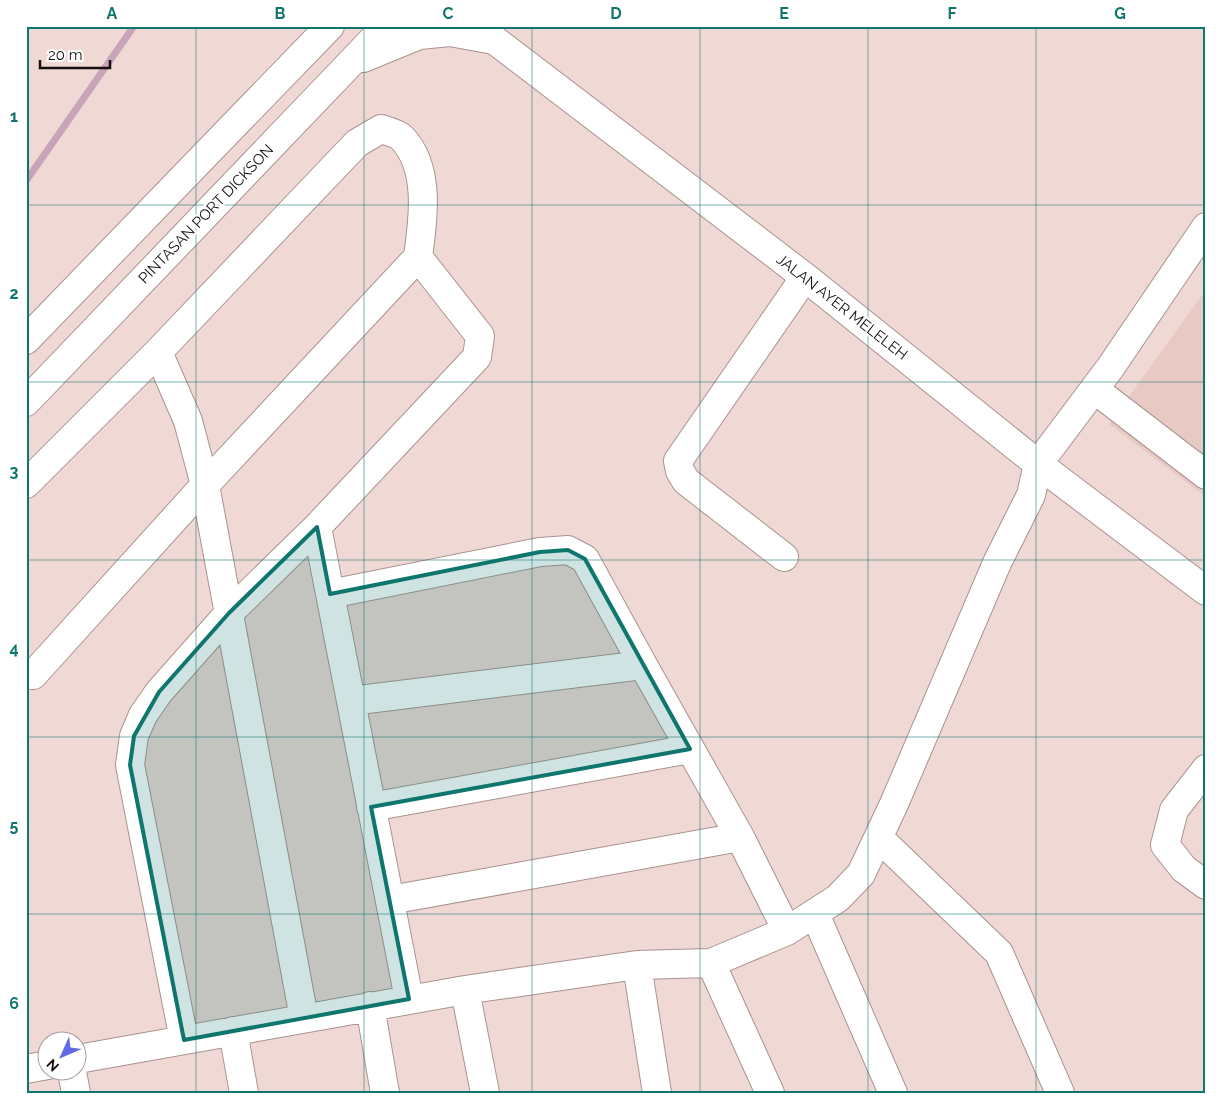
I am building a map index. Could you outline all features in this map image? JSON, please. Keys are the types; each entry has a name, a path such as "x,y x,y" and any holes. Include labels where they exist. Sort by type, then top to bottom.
{"main road":[{"name":"PINTASAN PORT DICKSON","path":"26,402 386,26"},
{"path":"26,340 324,30"},
{"path":"351,63 419,34 486,31"},
{"name":"JALAN AYER MELELEH","path":"486,31 805,277 1038,464 1206,591"},
{"path":"26,484 158,352 357,143 381,129 401,137 415,156 424,195 423,222 418,257 204,485 33,676"},
{"path":"88,1057 464,990 637,965 711,963 787,931 838,898 861,874 879,838 1000,555 1031,495 1038,464 1094,389 1206,227"},
{"path":"184,1040 130,765 134,736 143,715 159,692 229,613 317,527 478,357 480,336 418,257"},
{"path":"784,557 686,480 680,471 678,461 805,277"},
{"path":"158,352 188,421 204,485 304,1018"},
{"path":"1094,389 1206,475"},
{"path":"317,527 409,999"},
{"path":"330,594 540,552 568,550 585,559 740,837 787,931"},
{"path":"351,701 643,666"},
{"path":"371,807 690,749"},
{"path":"1206,769 1174,810 1166,845 1184,869 1206,885"},
{"path":"390,900 740,837"},
{"path":"879,838 999,954 1060,1093"},
{"path":"815,914 893,1093"},
{"path":"711,963 770,1093"},
{"path":"637,965 657,1093"},
{"path":"464,990 485,1093"},
{"path":"370,1006 385,1093"},
{"path":"233,1031 244,1093"}],"highlighted area":[{"path":"317,527 330,594 540,552 568,550 585,559 690,749 371,807 409,999 184,1040 130,765 134,736 159,692 229,613"}],"shaded area":[{"path":"1203,294 1206,296 1206,497 1109,424"}],"waterway":[{"path":"26,181 134,26"}]}
